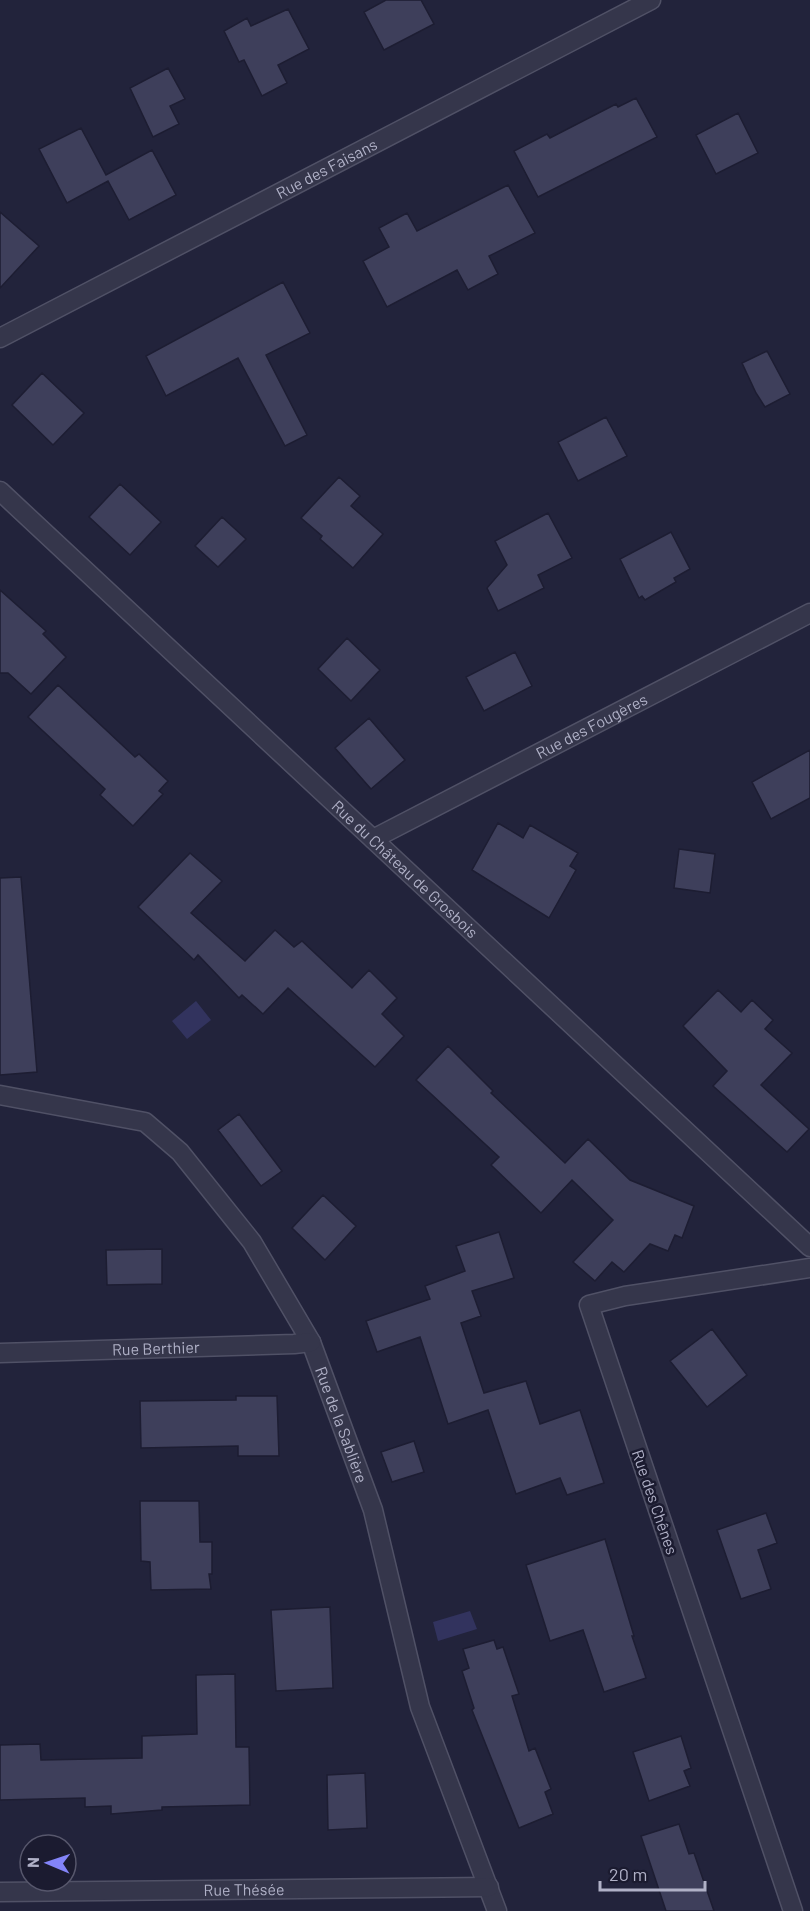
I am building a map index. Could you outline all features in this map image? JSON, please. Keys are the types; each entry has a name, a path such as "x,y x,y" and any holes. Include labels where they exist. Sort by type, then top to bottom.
{"street":[{"name":"Rue des Faisans","path":"0,338 651,0"},
{"name":"Rue du Château de Grosbois","path":"0,491 810,1247"},
{"name":"Rue des Fougères","path":"373,839 810,613"},
{"name":"Rue de la Sablière","path":"0,1095 145,1122 180,1152 252,1242 311,1342 373,1510 420,1707 497,1911"},
{"name":"Rue des Chênes","path":"793,1911 589,1305 625,1296 810,1268"},
{"name":"Rue Berthier","path":"0,1353 282,1345 311,1342"},
{"name":"Rue Thésée","path":"0,1892 489,1887"}],"shaded area":[{"path":"196,1001 211,1020 187,1039 172,1021"},
{"path":"470,1611 477,1629 438,1641 433,1622"}],"building":[{"path":"386,0 421,0 434,24 384,50 364,12"},
{"path":"288,9 309,49 278,65 287,83 262,96 244,60 239,62 224,31 247,18 251,26"},
{"path":"168,68 185,99 170,106 179,124 153,137 130,88"},
{"path":"636,98 657,137 538,197 514,151 547,134 550,138 616,104 618,107"},
{"path":"738,113 758,153 716,174 696,135"},
{"path":"81,128 106,175 152,150 176,195 129,220 108,181 67,203 39,149"},
{"path":"508,185 535,233 489,256 498,274 468,290 457,270 387,307 363,261 389,247 379,228 407,213 417,231"},
{"path":"0,212 39,246 0,288"},
{"path":"283,282 310,333 266,355 307,435 285,446 238,358 166,396 146,356"},
{"path":"767,351 790,394 765,407 742,363"},
{"path":"42,373 84,413 53,445 12,405"},
{"path":"606,417 627,456 578,481 558,442"},
{"path":"339,477 360,496 351,506 383,534 353,568 320,539 322,536 301,518"},
{"path":"120,484 161,522 130,555 89,517"},
{"path":"548,513 572,558 538,575 544,588 498,611 487,588 507,565 495,541"},
{"path":"222,517 246,539 218,567 195,546"},
{"path":"671,532 690,569 674,578 676,582 645,600 642,596 639,598 620,559"},
{"path":"0,590 46,631 43,634 66,657 31,694 8,673 0,673"},
{"path":"347,638 380,670 351,701 318,669"},
{"path":"515,652 532,686 484,711 466,677"},
{"path":"58,685 135,757 139,754 168,781 159,791 163,794 133,826 100,795 105,789 28,717"},
{"path":"369,718 405,760 371,789 335,748"},
{"path":"810,750 810,798 771,819 752,782"},
{"path":"498,823 523,838 530,825 578,853 570,866 576,870 549,918 472,870"},
{"path":"679,849 715,854 710,893 674,888"},
{"path":"190,853 222,881 191,913 245,961 275,930 294,947 302,941 352,988 369,970 397,998 382,1014 404,1036 375,1067 288,988 263,1014 242,995 239,998 198,955 194,960 138,907"},
{"path":"21,877 37,1072 0,1075 0,878"},
{"path":"718,990 741,1012 752,1000 773,1020 765,1029 792,1053 761,1085 809,1129 787,1152 713,1086 727,1071 683,1026"},
{"path":"448,1046 493,1091 491,1093 565,1163 588,1139 630,1180 694,1206 682,1238 675,1235 668,1251 650,1244 624,1272 612,1262 595,1281 573,1262 613,1220 572,1180 541,1213 491,1165 499,1157 416,1080"},
{"path":"239,1114 282,1171 261,1186 218,1130"},
{"path":"323,1195 356,1226 325,1260 292,1228"},
{"path":"499,1232 514,1278 472,1291 481,1316 461,1323 484,1393 526,1381 540,1424 580,1410 604,1483 567,1495 560,1478 516,1494 488,1410 448,1424 420,1337 377,1352 366,1321 430,1299 425,1286 465,1271 456,1246"},
{"path":"162,1249 162,1284 107,1285 106,1250"},
{"path":"712,1329 747,1375 707,1407 670,1361"},
{"path":"236,1396 277,1396 279,1456 238,1456 238,1446 141,1448 140,1401 236,1400"},
{"path":"414,1441 424,1472 392,1482 381,1452"},
{"path":"140,1501 199,1501 200,1542 212,1542 212,1574 209,1574 211,1589 151,1590 150,1562 141,1561"},
{"path":"766,1513 777,1543 758,1550 771,1589 741,1599 717,1530"},
{"path":"605,1539 646,1678 604,1692 583,1630 550,1641 526,1565"},
{"path":"330,1607 333,1688 276,1691 271,1610"},
{"path":"494,1640 497,1649 503,1647 519,1694 512,1696 529,1751 535,1748 551,1789 545,1792 553,1814 519,1828 472,1710 474,1708 462,1671 469,1668 463,1649"},
{"path":"235,1674 236,1747 249,1747 250,1805 162,1807 162,1810 111,1814 111,1806 85,1807 85,1798 0,1800 0,1745 40,1744 41,1760 142,1758 142,1736 197,1734 196,1675"},
{"path":"681,1736 691,1768 684,1771 690,1786 649,1801 633,1752"},
{"path":"365,1773 367,1828 328,1830 327,1775"},
{"path":"679,1824 689,1854 694,1853 714,1911 666,1911 641,1836"}]}
